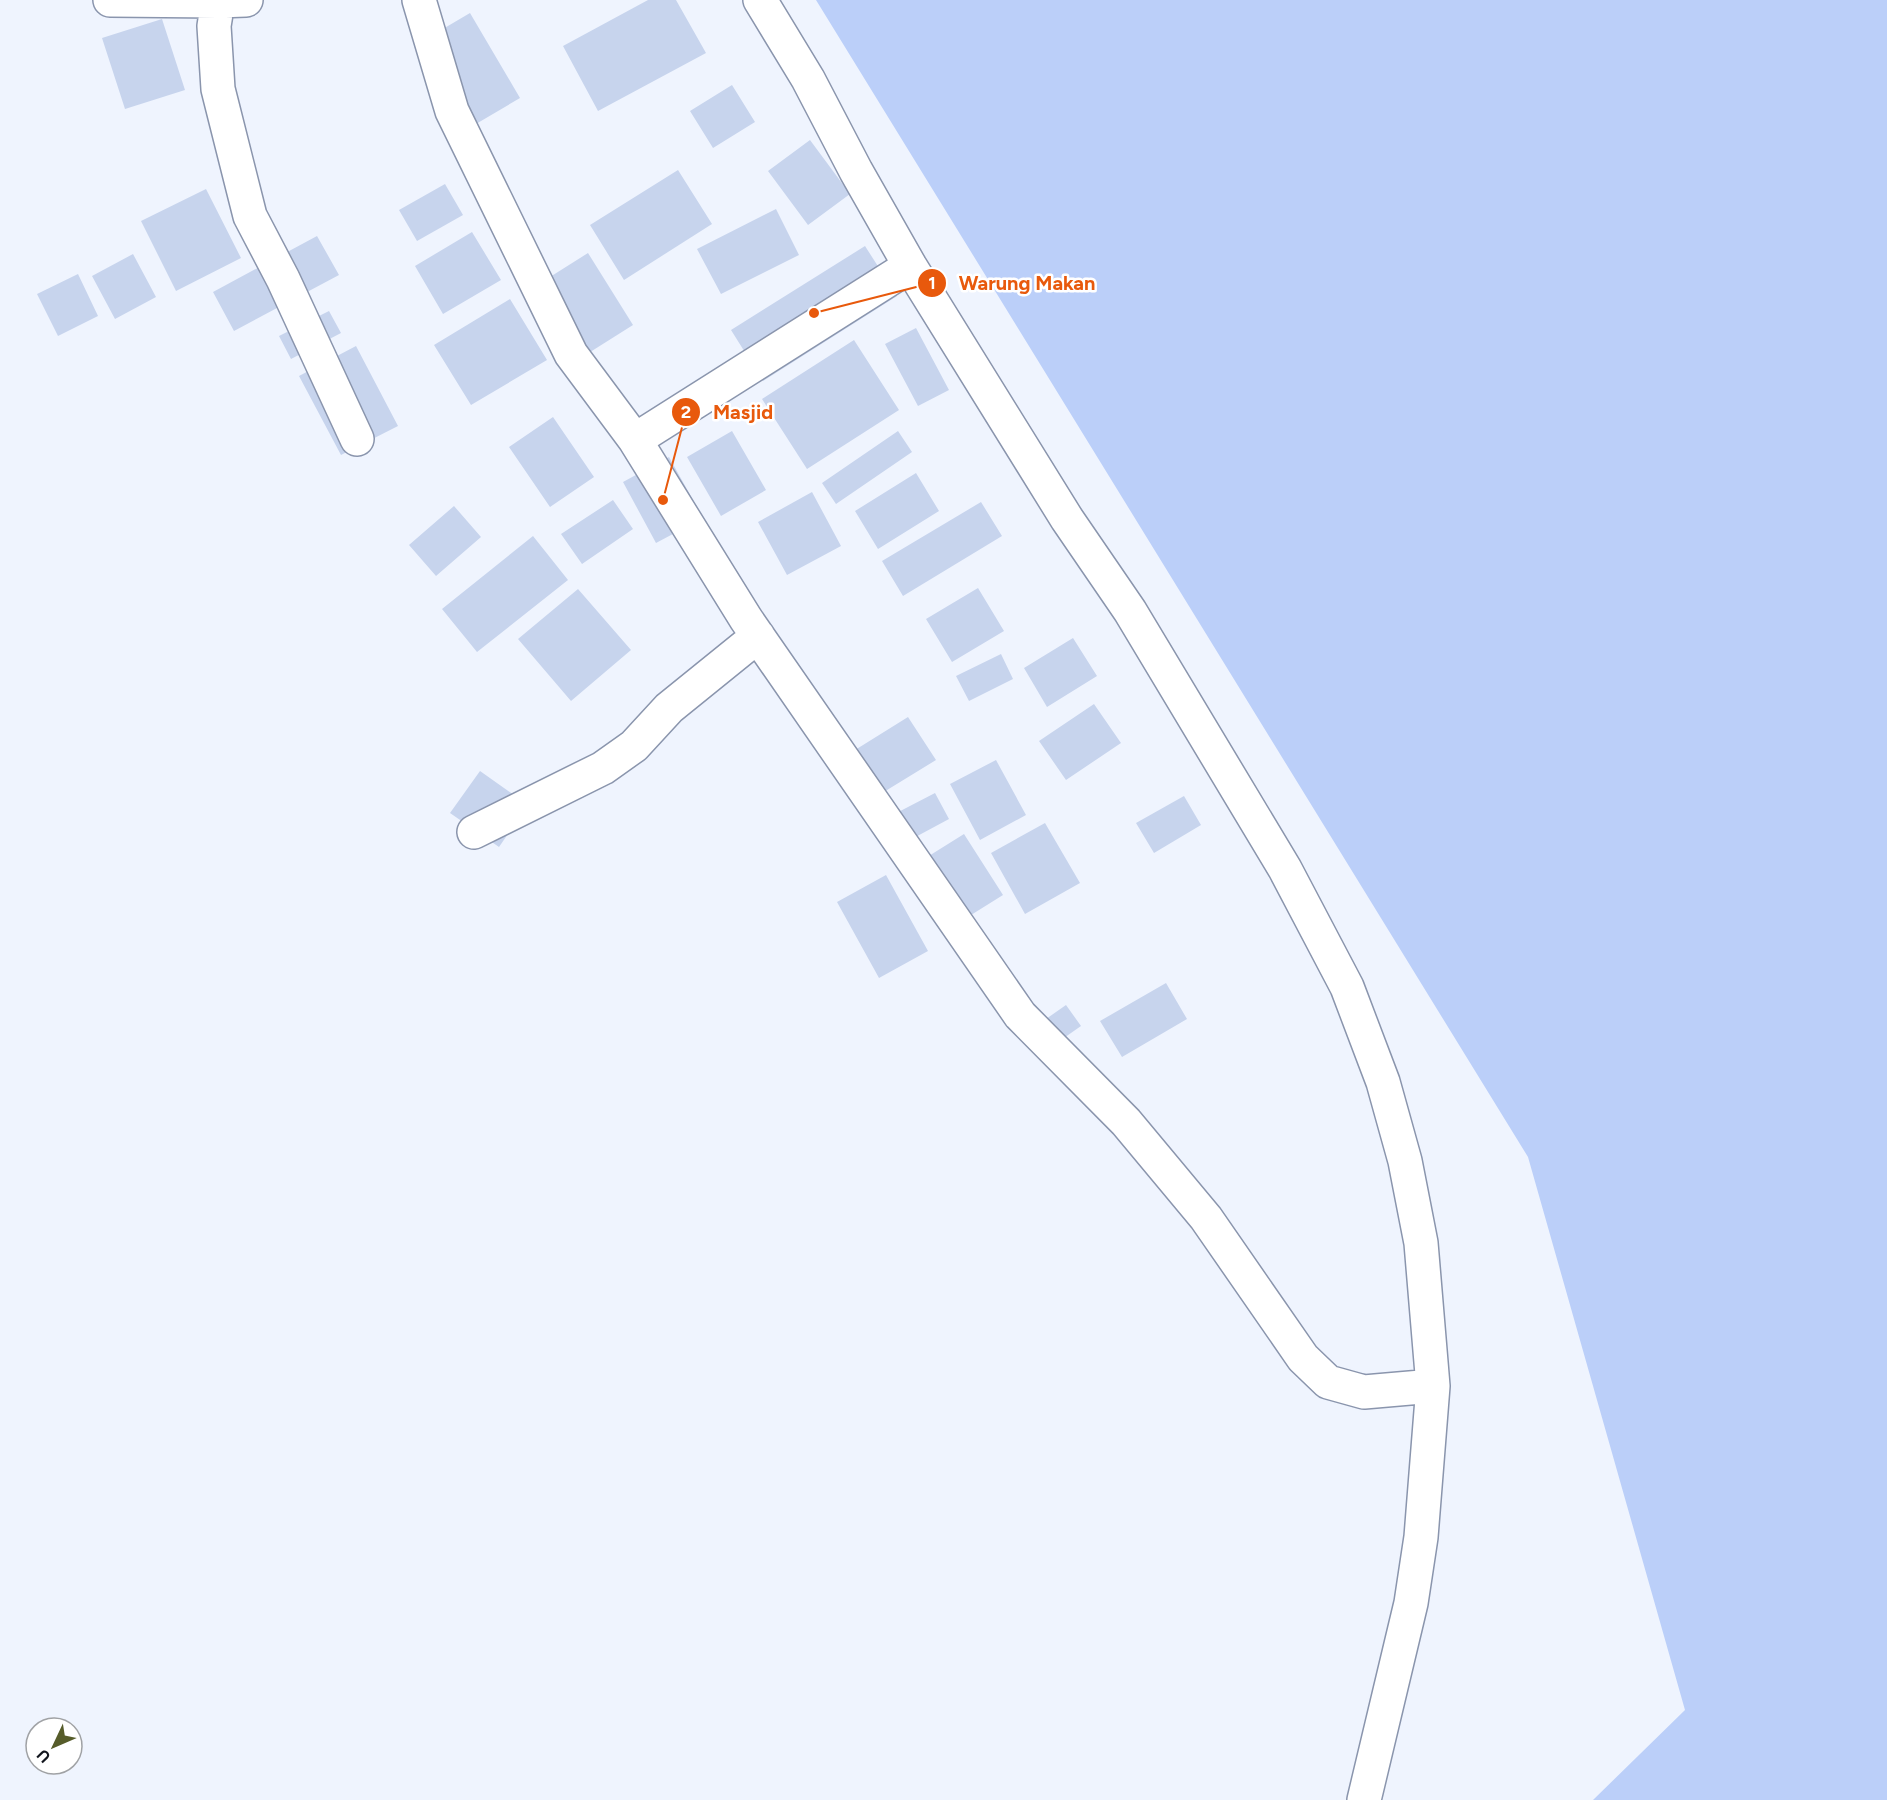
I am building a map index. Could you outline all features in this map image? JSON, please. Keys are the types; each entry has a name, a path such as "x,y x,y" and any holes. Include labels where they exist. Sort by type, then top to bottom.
{"street":[{"path":"110,0 232,1"},
{"path":"419,0 452,111 521,256 571,354 635,440 758,636 1020,1015 1126,1122 1148,1148 1206,1218 1303,1358 1328,1382 1364,1392 1433,1386"},
{"path":"760,0 808,79 856,171 910,266 1067,519 1130,611 1285,869 1347,987 1383,1082 1414,1203 1421,1244 1433,1386 1421,1537 1411,1603 1364,1800"},
{"path":"232,1 214,26 218,89 250,216 283,279 357,440"},
{"path":"635,440 910,266"},
{"path":"474,832 603,768 634,746 669,708 758,636"}],"shaded area":[{"path":"816,0 1887,0 1887,1800 1593,1800 1685,1710 1528,1157"}],"building":[{"path":"648,0 676,0 706,53 598,111 563,46"},
{"path":"470,13 520,98 464,131 414,46"},
{"path":"162,19 185,90 125,109 102,38"},
{"path":"732,85 755,122 713,148 690,111"},
{"path":"810,140 850,194 808,225 768,171"},
{"path":"678,170 712,224 624,280 590,225"},
{"path":"445,184 463,215 417,241 399,210"},
{"path":"206,189 241,258 176,291 141,221"},
{"path":"776,209 799,255 721,294 697,249"},
{"path":"472,232 501,280 443,314 415,266"},
{"path":"317,236 339,275 234,331 213,292"},
{"path":"865,246 897,296 763,381 731,330"},
{"path":"588,253 633,325 568,366 523,294"},
{"path":"133,254 156,297 115,319 92,276"},
{"path":"78,274 98,316 58,336 37,294"},
{"path":"510,299 547,360 471,405 434,345"},
{"path":"329,311 341,333 291,359 279,336"},
{"path":"916,328 949,390 918,406 885,344"},
{"path":"854,340 899,410 807,469 762,399"},
{"path":"356,346 398,426 341,455 299,376"},
{"path":"553,417 594,477 550,507 509,447"},
{"path":"732,431 766,490 721,516 687,457"},
{"path":"898,431 912,452 836,504 822,483"},
{"path":"669,457 703,518 656,543 623,482"},
{"path":"916,473 939,511 878,549 855,511"},
{"path":"812,492 841,546 787,575 758,522"},
{"path":"613,500 633,529 582,564 561,534"},
{"path":"981,502 1002,536 903,596 882,561"},
{"path":"454,506 481,537 436,576 409,545"},
{"path":"533,536 568,580 477,652 442,609"},
{"path":"978,588 1004,631 952,662 926,619"},
{"path":"578,589 631,650 571,701 518,639"},
{"path":"1073,638 1097,676 1047,707 1024,668"},
{"path":"1001,654 1013,679 969,701 956,676"},
{"path":"1094,704 1121,743 1066,780 1039,741"},
{"path":"908,717 936,760 874,798 847,755"},
{"path":"996,760 1026,815 980,840 950,784"},
{"path":"480,771 528,805 499,847 450,813"},
{"path":"935,793 949,819 895,848 881,821"},
{"path":"1184,796 1201,825 1154,853 1136,823"},
{"path":"1045,823 1080,883 1025,914 991,853"},
{"path":"964,834 1003,895 955,925 916,864"},
{"path":"886,875 928,951 879,978 837,902"},
{"path":"1166,983 1187,1019 1122,1057 1100,1021"},
{"path":"1066,1005 1081,1026 1041,1054 1026,1033"}],"place":[{"name":"Warung Makan","path":"814,313"},
{"name":"Masjid","path":"663,500"}]}
